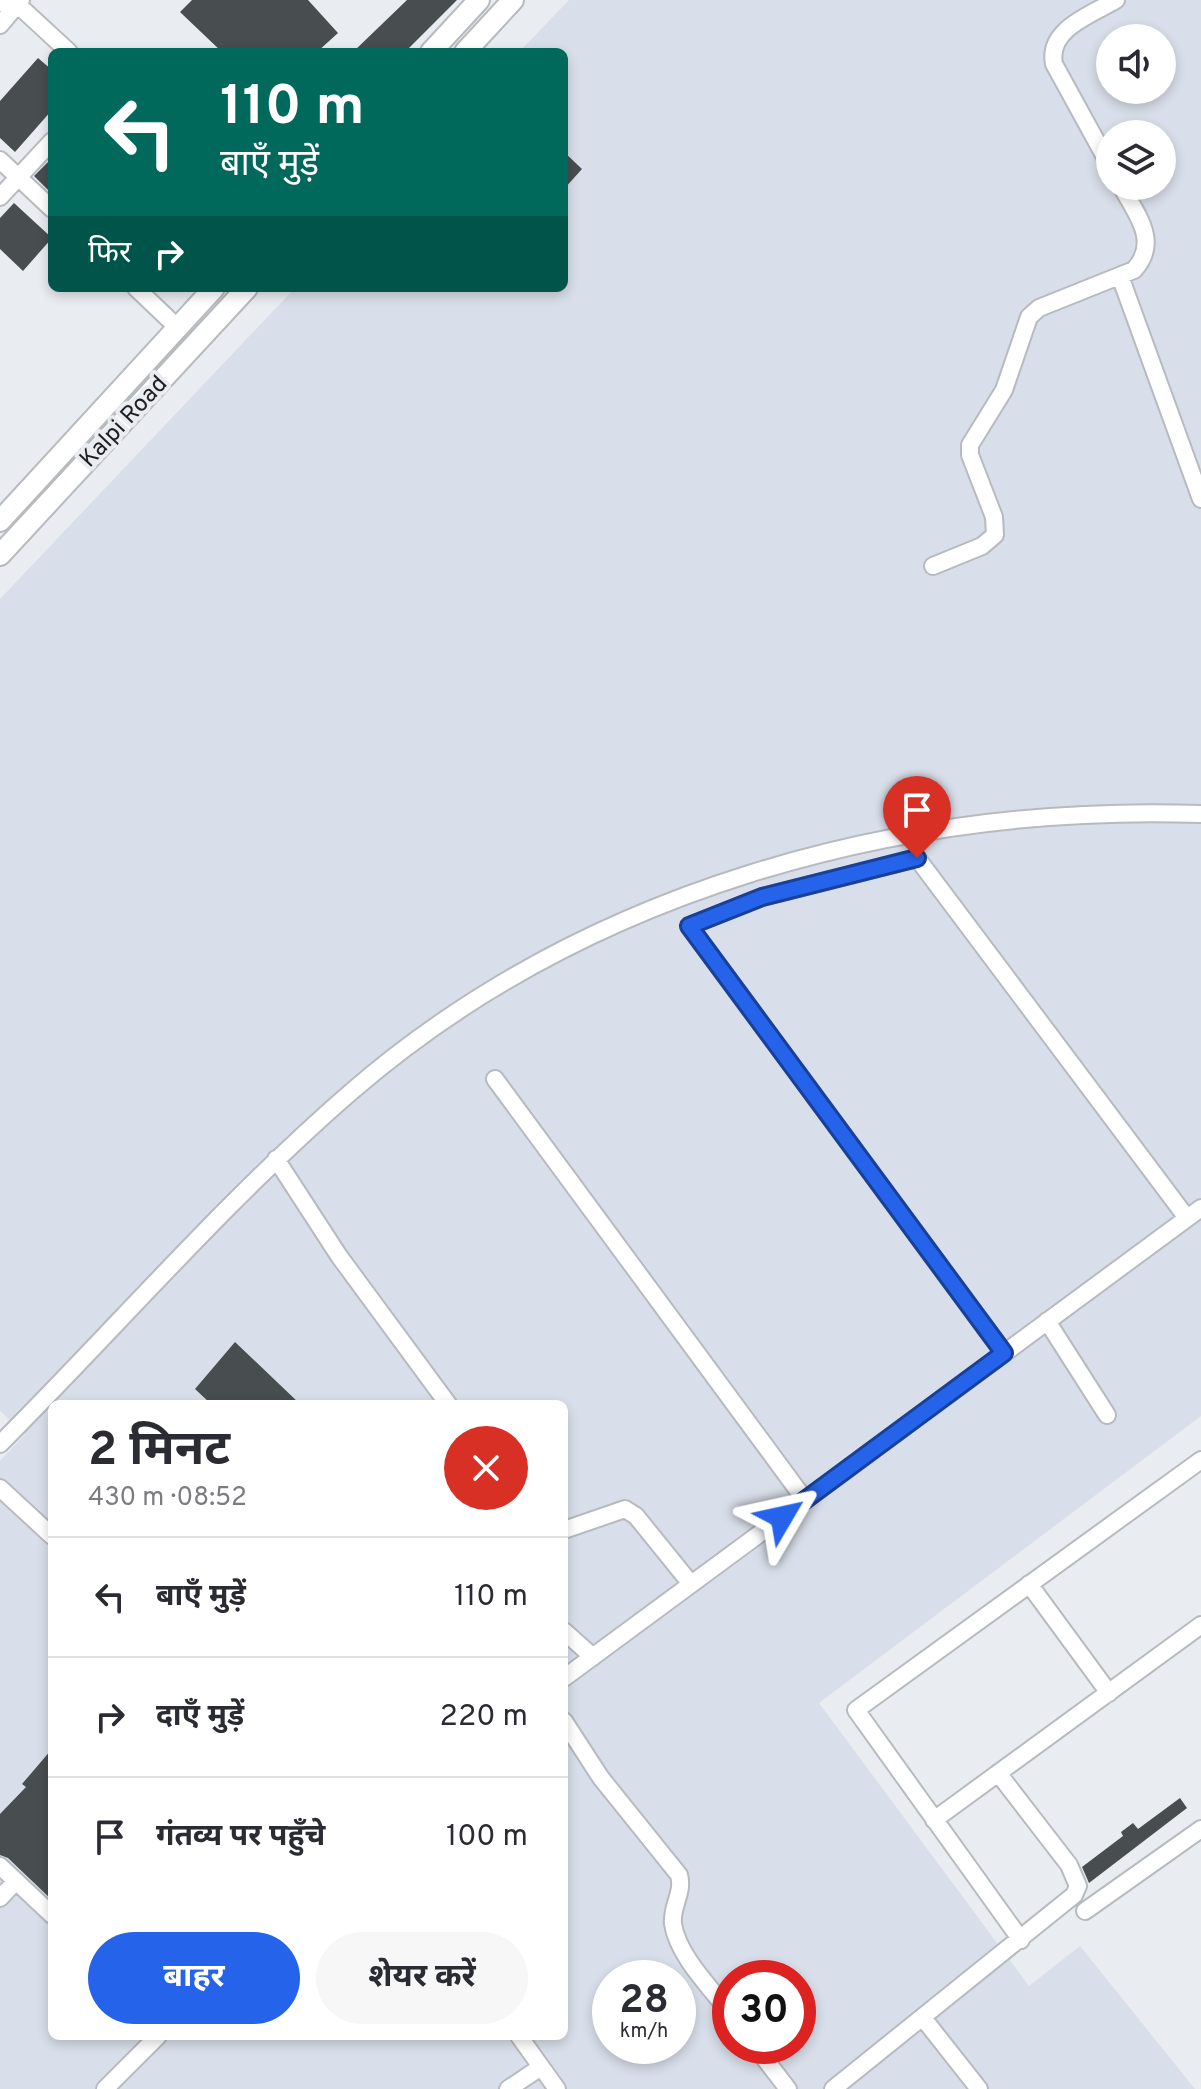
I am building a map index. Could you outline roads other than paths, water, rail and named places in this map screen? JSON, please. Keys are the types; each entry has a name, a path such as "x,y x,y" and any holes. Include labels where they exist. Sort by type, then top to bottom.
{"main road":[{"path":"435,48 479,0"},
{"path":"469,48 513,0"},
{"name":"Kalpi Road","path":"0,521 210,292"},
{"name":"Kalpi Road","path":"0,555 243,292"}],"street":[{"path":"1096,140 1054,64 1051,52 1061,34 1116,0"},
{"path":"0,25 13,2 65,48"},
{"path":"0,197 48,145"},
{"path":"0,160 48,205"},
{"path":"933,566 982,546 995,535 994,517 970,455 970,445 1004,390 1029,317 1039,308 1134,270 1148,250 1142,224 1129,200"},
{"path":"1120,276 1201,499"},
{"path":"140,292 178,328"},
{"path":"0,1444 276,1159 354,1089 421,1038 496,989 642,913 841,847 1033,817 1147,812 1201,814"},
{"path":"1004,1353 689,926 762,897 917,858 1187,1218"},
{"path":"495,1079 805,1500"},
{"path":"276,1159 339,1256 445,1400"},
{"path":"568,1675 1201,1208"},
{"path":"1047,1321 1107,1415"},
{"path":"1021,1940 856,1710 1199,1465"},
{"path":"0,1488 48,1532"},
{"path":"568,1529 625,1509 636,1516 691,1584"},
{"path":"1029,1584 1109,1693"},
{"path":"934,1820 1201,1625"},
{"path":"568,1635 593,1657"},
{"path":"568,1727 601,1778 679,1875 681,1892 673,1917 677,1936 712,1987"},
{"path":"833,2089 1068,1902 1078,1886 1069,1865 998,1773"},
{"path":"1085,1911 1201,1829"},
{"path":"0,1866 48,1911"},
{"path":"0,1898 16,1881"},
{"path":"923,2018 979,2089"},
{"path":"105,2089 154,2040"},
{"path":"522,2040 557,2089"},
{"path":"769,2064 788,2089"},
{"path":"508,2089 541,2067"}]}
